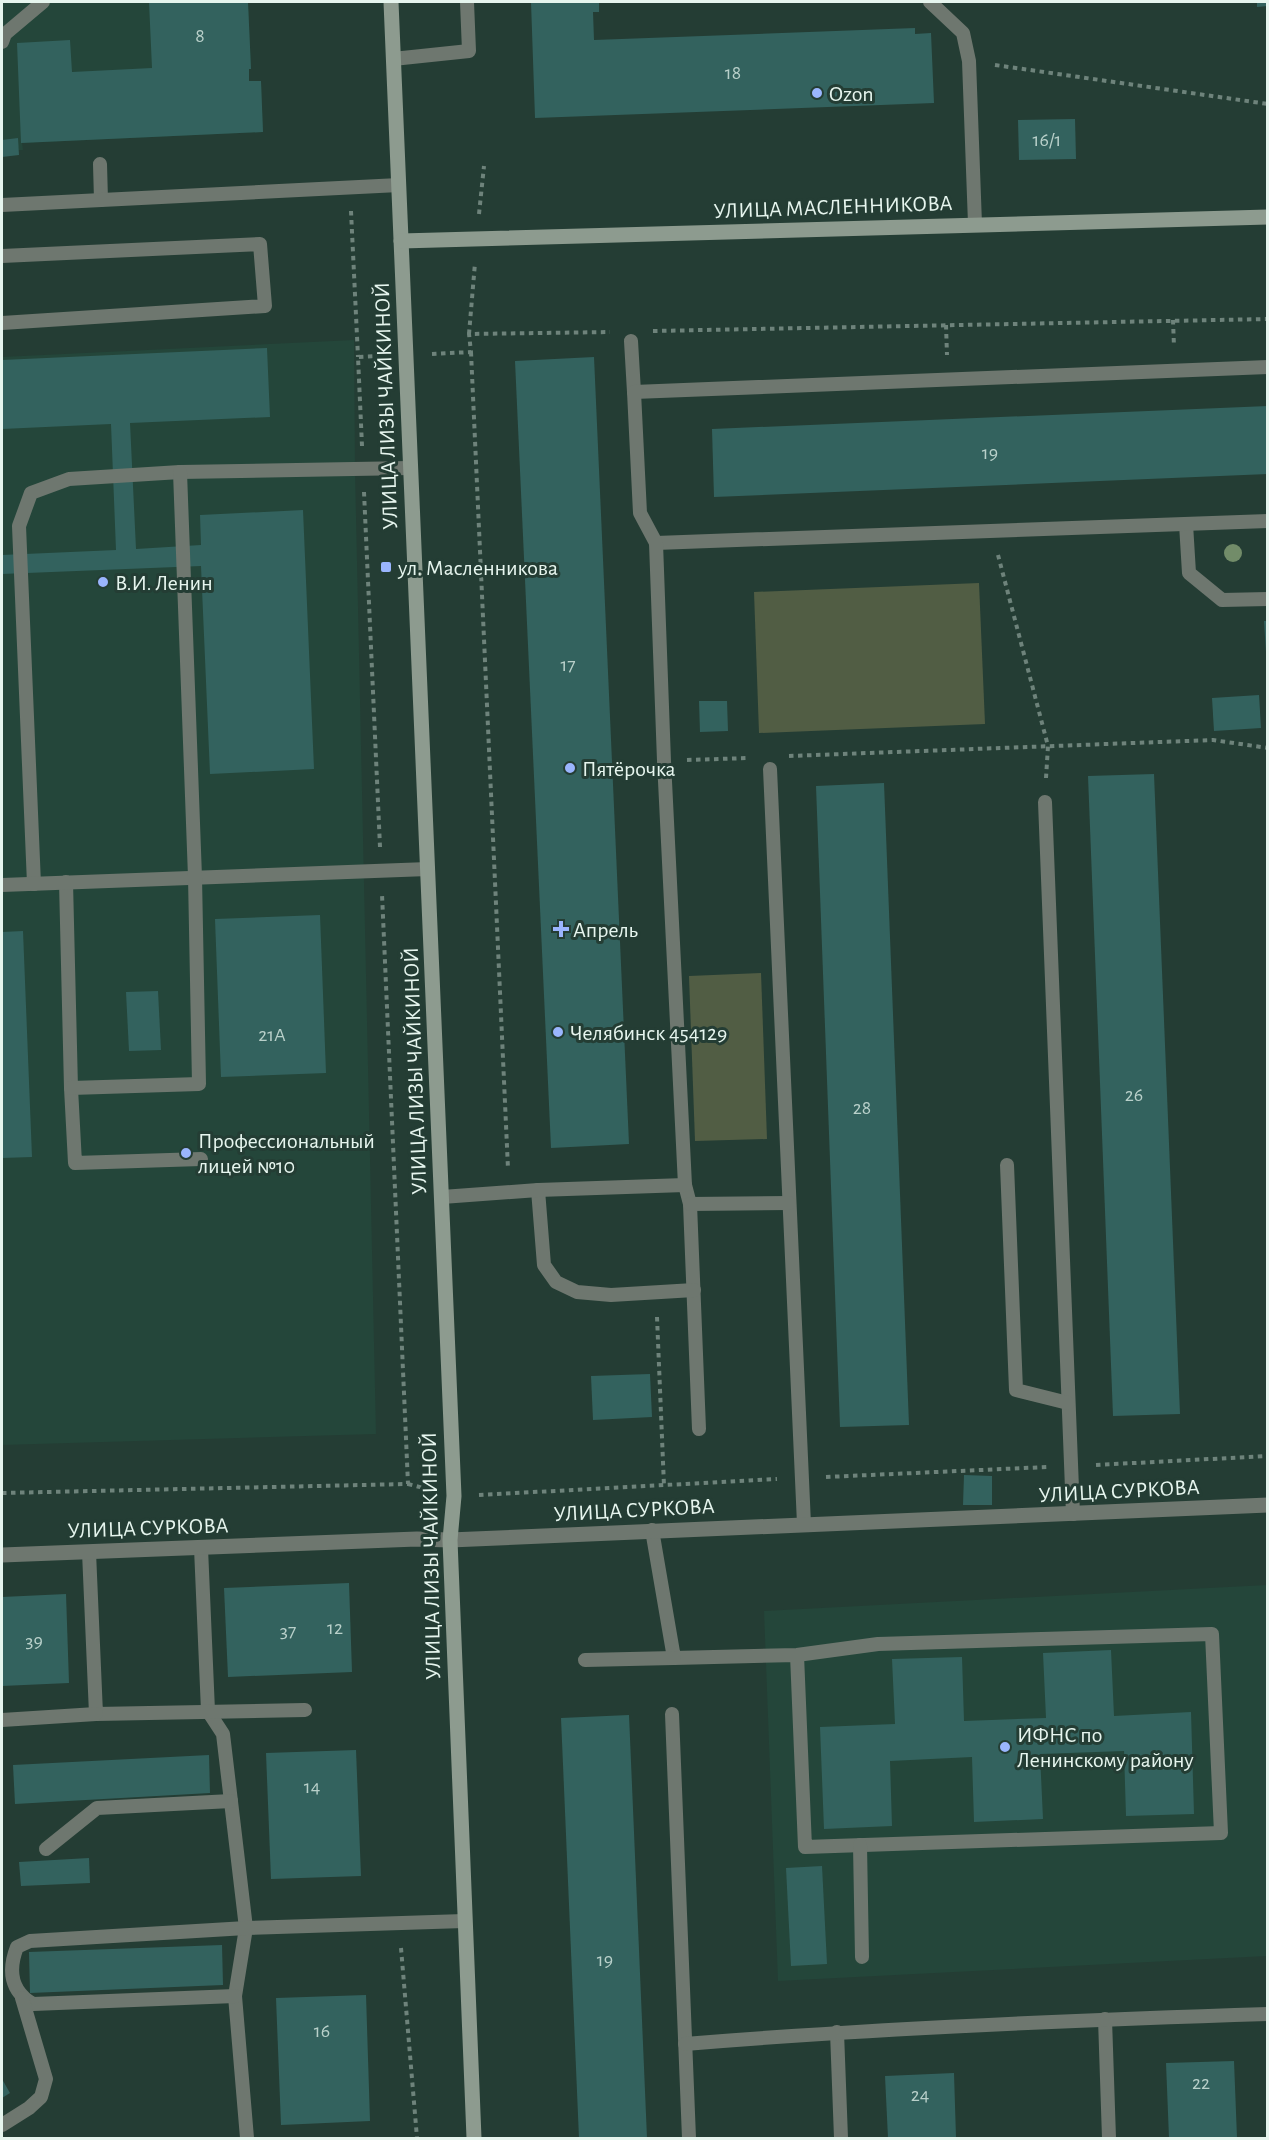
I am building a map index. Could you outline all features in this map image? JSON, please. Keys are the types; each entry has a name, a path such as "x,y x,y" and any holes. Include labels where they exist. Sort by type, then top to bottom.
{"street":[{"name":"УЛИЦА ЛИЗЫ ЧАЙКИНОЙ","path":"391,2 454,1496 450,1540 474,2139"},
{"name":"УЛИЦА МАСЛЕННИКОВА","path":"401,241 1268,217"},
{"name":"УЛИЦА СУРКОВА","path":"2,1555 417,1539 450,1540 1268,1505"}],"lane":[{"path":"2,42 5,34 43,2"},
{"path":"393,59 469,51 467,2"},
{"path":"930,2 963,33 969,62 975,224"},
{"path":"100,164 101,200"},
{"path":"2,205 399,185"},
{"path":"2,256 260,244 265,306 2,323"},
{"path":"631,341 640,513 656,543 664,761 685,1185 690,1204 699,1429"},
{"path":"634,392 1268,367"},
{"path":"33,884 19,526 31,494 69,479 180,472 410,468"},
{"path":"71,1088 199,1084 195,878 180,472"},
{"path":"656,543 1268,521"},
{"path":"1186,524 1189,573 1222,600 1268,599"},
{"path":"770,769 804,1524"},
{"path":"1045,802 1073,1515"},
{"path":"2,885 428,869"},
{"path":"66,882 75,1164 201,1158"},
{"path":"1007,1165 1016,1389 1068,1403"},
{"path":"442,1197 538,1190 685,1185"},
{"path":"538,1190 544,1265 556,1282 577,1292 610,1295 694,1290"},
{"path":"690,1204 789,1203"},
{"path":"652,1530 674,1658"},
{"path":"201,1548 208,1711 223,1734 246,1928 235,1996 247,2139"},
{"path":"89,1552 96,1714"},
{"path":"585,1660 797,1655 878,1644 1212,1635 1221,1833 805,1847 797,1655"},
{"path":"2,1720 96,1714 305,1710"},
{"path":"672,1714 689,2139"},
{"path":"46,1849 97,1808 231,1802"},
{"path":"860,1845 862,1957"},
{"path":"2,2125 29,2108 41,2097 46,2079 22,1998 13,1984 12,1959 17,1947 30,1941 246,1928 464,1921"},
{"path":"22,1998 33,2004 235,1996"},
{"path":"686,2044 837,2032 1105,2019 1268,2014"},
{"path":"1105,2019 1109,2139"},
{"path":"837,2032 841,2139"}],"path":[{"path":"969,62 1268,104"},
{"path":"350,188 408,1484"},
{"path":"648,331 1268,319"},
{"path":"509,1192 470,334 612,332"},
{"path":"358,357 471,352"},
{"path":"992,531 1048,747 1045,802"},
{"path":"781,756 1213,740 1268,748"},
{"path":"664,761 757,757"},
{"path":"656,1292 664,1485"},
{"path":"2,1492 408,1484 454,1496 1268,1456"},
{"path":"399,1924 417,2139"}],"shaded area":[{"path":"2,2 248,2 251,69 249,69 249,81 261,81 263,132 22,143 23,150 2,151"},
{"name":"Профессиональный лицей №10","path":"354,340 376,1434 2,1445 2,357"},
{"path":"979,583 985,724 759,733 754,592"},
{"path":"761,973 767,1139 695,1141 689,976"},
{"path":"1267,1585 1267,1956 778,1981 764,1611"}],"building":[{"path":"149,2 248,2 251,69 249,69 249,81 261,81 263,132 21,143 17,43 70,40 72,72 152,68"},
{"path":"531,2 599,2 599,12 593,12 594,40 915,28 915,34 931,33 934,103 535,118"},
{"path":"1257,2 1268,2 1268,6 1257,7"},
{"path":"1075,119 1076,159 1019,160 1018,120"},
{"path":"18,138 19,155 2,157 2,140"},
{"path":"267,348 270,417 130,423 136,549 201,545 200,515 303,510 314,769 210,774 201,566 2,574 2,555 116,550 111,424 2,429 2,360"},
{"path":"594,357 629,1144 551,1148 515,361"},
{"path":"1268,406 1268,474 714,497 712,429"},
{"path":"1264,621 1268,621 1268,652 1266,652"},
{"path":"1259,695 1261,728 1214,731 1212,698"},
{"path":"699,701 727,701 728,731 700,732"},
{"path":"1154,774 1180,1414 1113,1416 1088,776"},
{"path":"884,783 909,1425 840,1427 816,786"},
{"path":"320,915 326,1073 221,1077 215,919"},
{"path":"23,931 32,1157 2,1158 2,932"},
{"path":"158,991 161,1050 129,1051 126,992"},
{"path":"650,1374 652,1417 593,1420 591,1376"},
{"path":"964,1475 992,1476 992,1505 963,1505"},
{"path":"349,1583 352,1672 228,1677 224,1588"},
{"path":"66,1594 69,1683 2,1686 2,1597"},
{"path":"1111,1650 1114,1716 1191,1712 1194,1814 1126,1816 1124,1751 1040,1754 1043,1819 974,1822 972,1757 890,1761 892,1826 824,1829 820,1727 895,1724 892,1659 962,1657 964,1721 1046,1718 1043,1653"},
{"path":"629,1715 647,2138 579,2138 561,1718"},
{"path":"356,1750 361,1876 271,1879 266,1753"},
{"path":"209,1755 210,1793 15,1804 13,1765"},
{"path":"89,1858 90,1883 21,1886 19,1862"},
{"path":"822,1866 827,1964 791,1966 786,1868"},
{"path":"222,1945 223,1985 30,1993 29,1952"},
{"path":"366,1995 370,2121 281,2125 276,1998"},
{"path":"1234,2061 1237,2138 1169,2138 1166,2063"},
{"path":"954,2073 956,2138 888,2138 885,2076"},
{"path":"2,2079 10,2093 2,2098"}],"place":[{"name":"Ozon","path":"817,93"},
{"name":"ул. Масленникова","path":"386,567"},
{"name":"В.И. Ленин","path":"103,582"},
{"name":"Пятёрочка","path":"570,768"},
{"name":"Апрель","path":"561,929"},
{"name":"Челябинск 454129","path":"558,1032"},
{"name":"Профессиональный лицей №10","path":"186,1153"},
{"name":"ИФНС по Ленинскому району","path":"1005,1747"}]}
